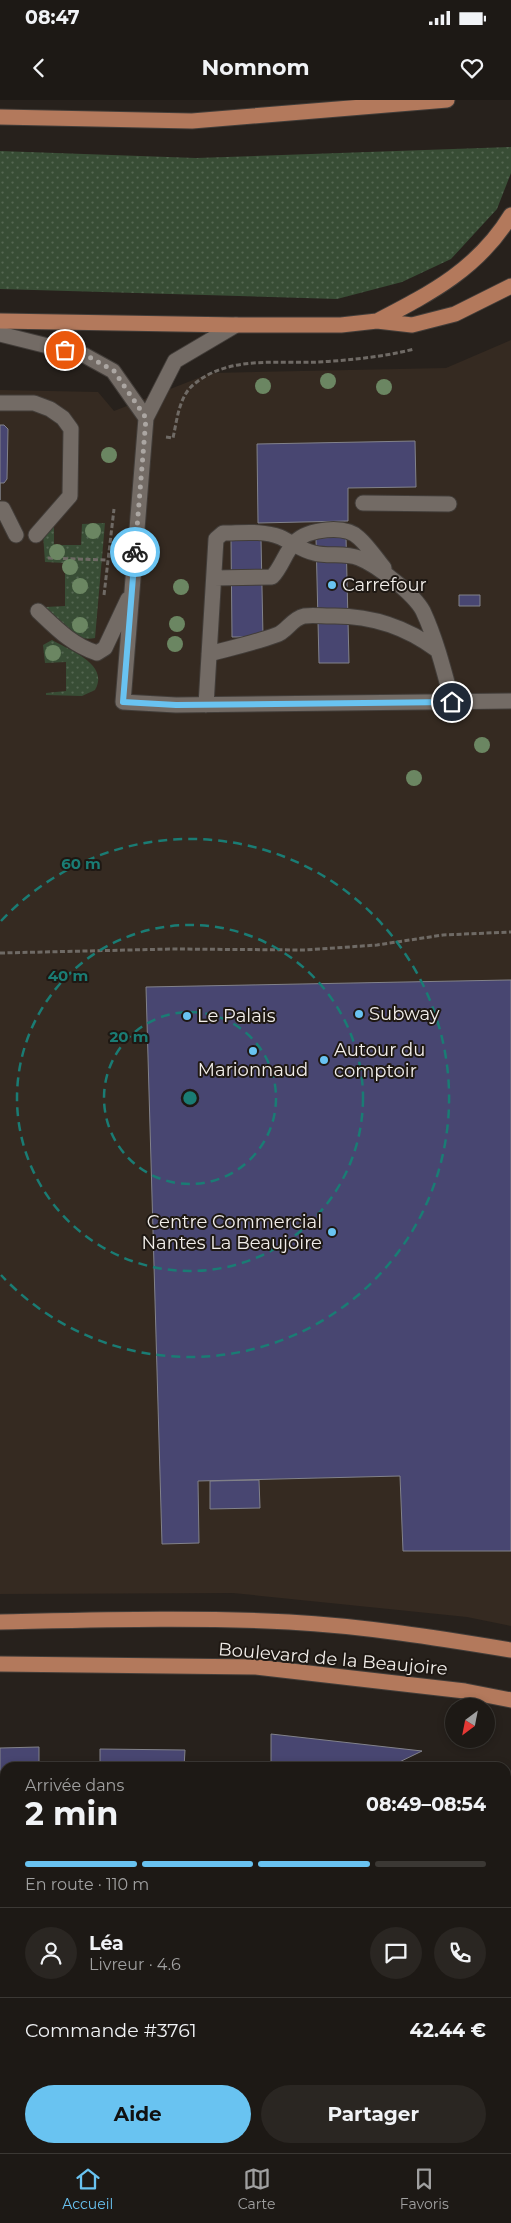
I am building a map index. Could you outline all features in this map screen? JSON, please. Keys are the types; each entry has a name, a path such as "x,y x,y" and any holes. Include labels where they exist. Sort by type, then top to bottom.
{"main road":[{"path":"0,117 192,121 447,100"},
{"path":"377,322 425,296 469,266 500,233 511,215"},
{"path":"0,322 341,325 377,322 412,325 455,314 511,286"},
{"name":"Boulevard de la Beaujoire","path":"0,1622 146,1619 289,1622 434,1637 511,1650"},
{"name":"Boulevard de la Beaujoire","path":"0,1664 256,1667 465,1691 511,1700"}],"street":[{"path":"236,325 175,361 146,418 123,702 206,705 511,701"},
{"path":"0,334 84,354 114,371 146,418"},
{"path":"0,403 34,403 50,409 63,418 71,429 70,496 36,535"},
{"path":"362,503 449,504"},
{"path":"0,509 3,509 16,535"},
{"path":"214,578 272,578 293,544 303,535 315,531 345,530 359,537 392,579 422,609 438,650 452,702"},
{"path":"206,705 216,539 223,533 264,533 279,536 317,554 346,554 358,557 392,579"},
{"path":"38,610 66,638 85,649 97,653 105,648 132,591"},
{"path":"209,654 277,635 289,624 303,616 348,616 377,620 399,627 438,650"}],"path":[{"path":"146,434 173,438 181,403 193,385 223,368 253,363 318,362 368,358 419,347"},
{"path":"103,604 115,502"},
{"path":"48,558 108,560"},
{"path":"0,953 172,949 305,950 377,945 443,934 511,932"}],"shaded area":[{"path":"511,340 511,1626 467,1617 233,1593 0,1594 0,390 98,392 114,411 211,373 446,368"}],"green space":[{"path":"511,147 511,173 497,209 451,259 402,282 337,299 0,289 0,151 196,158"},
{"path":"54,523 54,545 81,545 82,524 105,523 95,638 88,639 73,634 60,625 45,607 65,606 65,563 45,562 43,534"},
{"path":"52,640 77,653 92,665 97,673 98,681 95,690 82,696 46,695 46,693 66,691 66,662 45,663 43,645"}],"building":[{"path":"0,425 4,425 8,429 7,479 4,483 0,483"},
{"path":"415,441 416,487 348,488 348,521 258,523 257,444"},
{"name":"Carrefour","path":"346,537 349,663 319,663 316,538"},
{"path":"231,539 261,539 263,637 232,637"},
{"path":"459,595 480,595 480,606 459,606"},
{"name":"Centre Commercial Nantes La Beaujoire","path":"511,980 511,1551 403,1551 400,1476 198,1481 199,1543 162,1544 146,987"},
{"path":"259,1480 260,1508 210,1509 210,1481"},
{"path":"271,1734 422,1751 399,1762 271,1762"},
{"path":"39,1747 39,1762 0,1762 0,1748"},
{"path":"100,1749 185,1750 184,1762 100,1762"}],"way so far":[{"path":"65,350 84,354 114,371 133,396 146,418 135,552"}],"place":[{"name":"Carrefour","path":"332,585"},
{"name":"Subway","path":"359,1014"},
{"name":"Le Palais","path":"187,1016"},
{"name":"Marionnaud","path":"253,1051"},
{"name":"Autour du comptoir","path":"324,1060"},
{"name":"Centre Commercial Nantes La Beaujoire","path":"332,1232"}],"route":[{"path":"135,552 123,702 176,705 382,701 452,702"}]}
